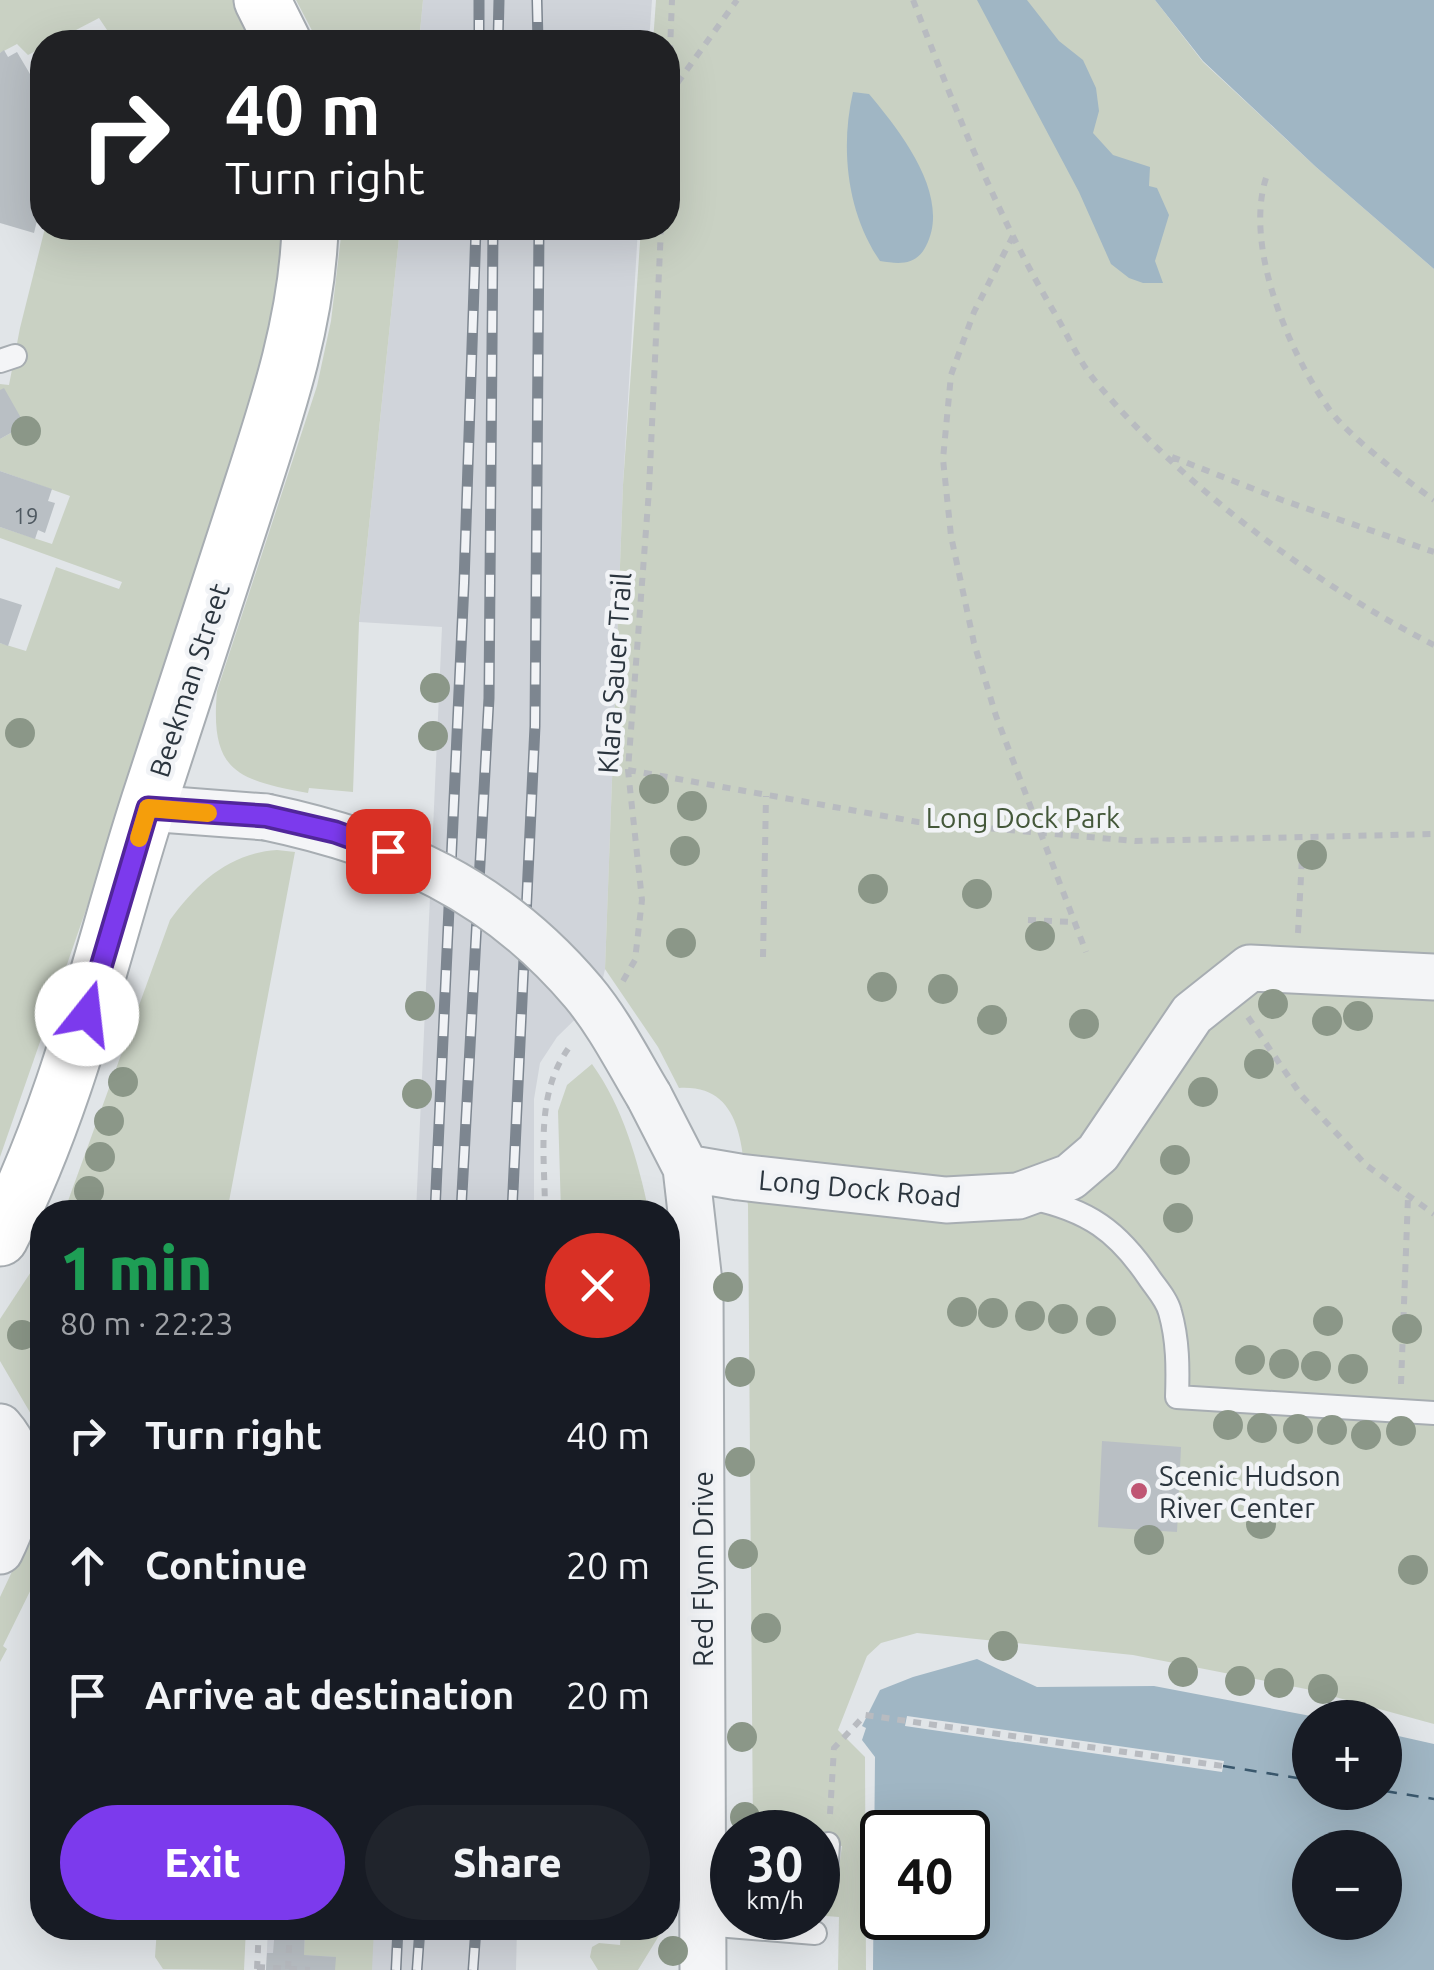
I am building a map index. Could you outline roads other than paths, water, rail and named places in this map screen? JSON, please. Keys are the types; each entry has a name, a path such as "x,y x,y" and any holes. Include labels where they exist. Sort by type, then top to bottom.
{"street":[{"path":"262,0 277,30"},
{"name":"Beekman Street","path":"0,1238 30,1180 46,1138 279,401 300,318 309,240"},
{"path":"148,808 266,816 335,832 414,860 498,912 544,950 585,994 649,1096 686,1168"},
{"name":"Long Dock Road","path":"686,1168 739,1178 946,1200 1018,1196 1070,1177 1098,1152 1192,1014 1250,968 1434,977"},
{"name":"Red Flynn Drive","path":"686,1168 700,1292 703,1970"},
{"path":"0,1427 11,1439 22,1472 16,1518 0,1551"}],"lane":[{"path":"1018,1196 1059,1204 1109,1229 1138,1261 1170,1307 1178,1354 1177,1397 1434,1413"},
{"path":"704,1924 710,1924"}],"water":[{"path":"977,0 1027,0 1059,41 1083,60 1096,88 1099,111 1093,133 1113,155 1150,167 1149,186 1157,188 1169,215 1155,261 1163,283 1129,278 1111,264 1079,192"},
{"path":"1155,0 1434,0 1434,269 1316,167 1203,61"},
{"path":"853,92 869,94 881,109 908,145 928,186 932,227 922,253 912,260 880,261 860,222 847,157"},
{"path":"977,1659 1037,1687 1154,1686 1292,1712 1292,1810 1402,1810 1402,1737 1434,1744 1434,1970 873,1970 873,1940 990,1940 990,1810 875,1810 875,1757 862,1740 866,1728 862,1726 880,1690"}],"railway":[{"path":"479,0 479,30"},
{"path":"498,30 499,0"},
{"path":"537,0 538,30"},
{"path":"436,1200 476,240"},
{"path":"462,1200 489,698 493,240"},
{"path":"513,1200 535,726 539,240"},
{"path":"396,1970 397,1940"},
{"path":"417,1970 419,1940"},
{"path":"473,1970 475,1940"}],"place":[{"name":"Scenic Hudson River Center","path":"1139,1491"}],"park label":[{"name":"Long Dock Park","path":"1023,817"}]}
